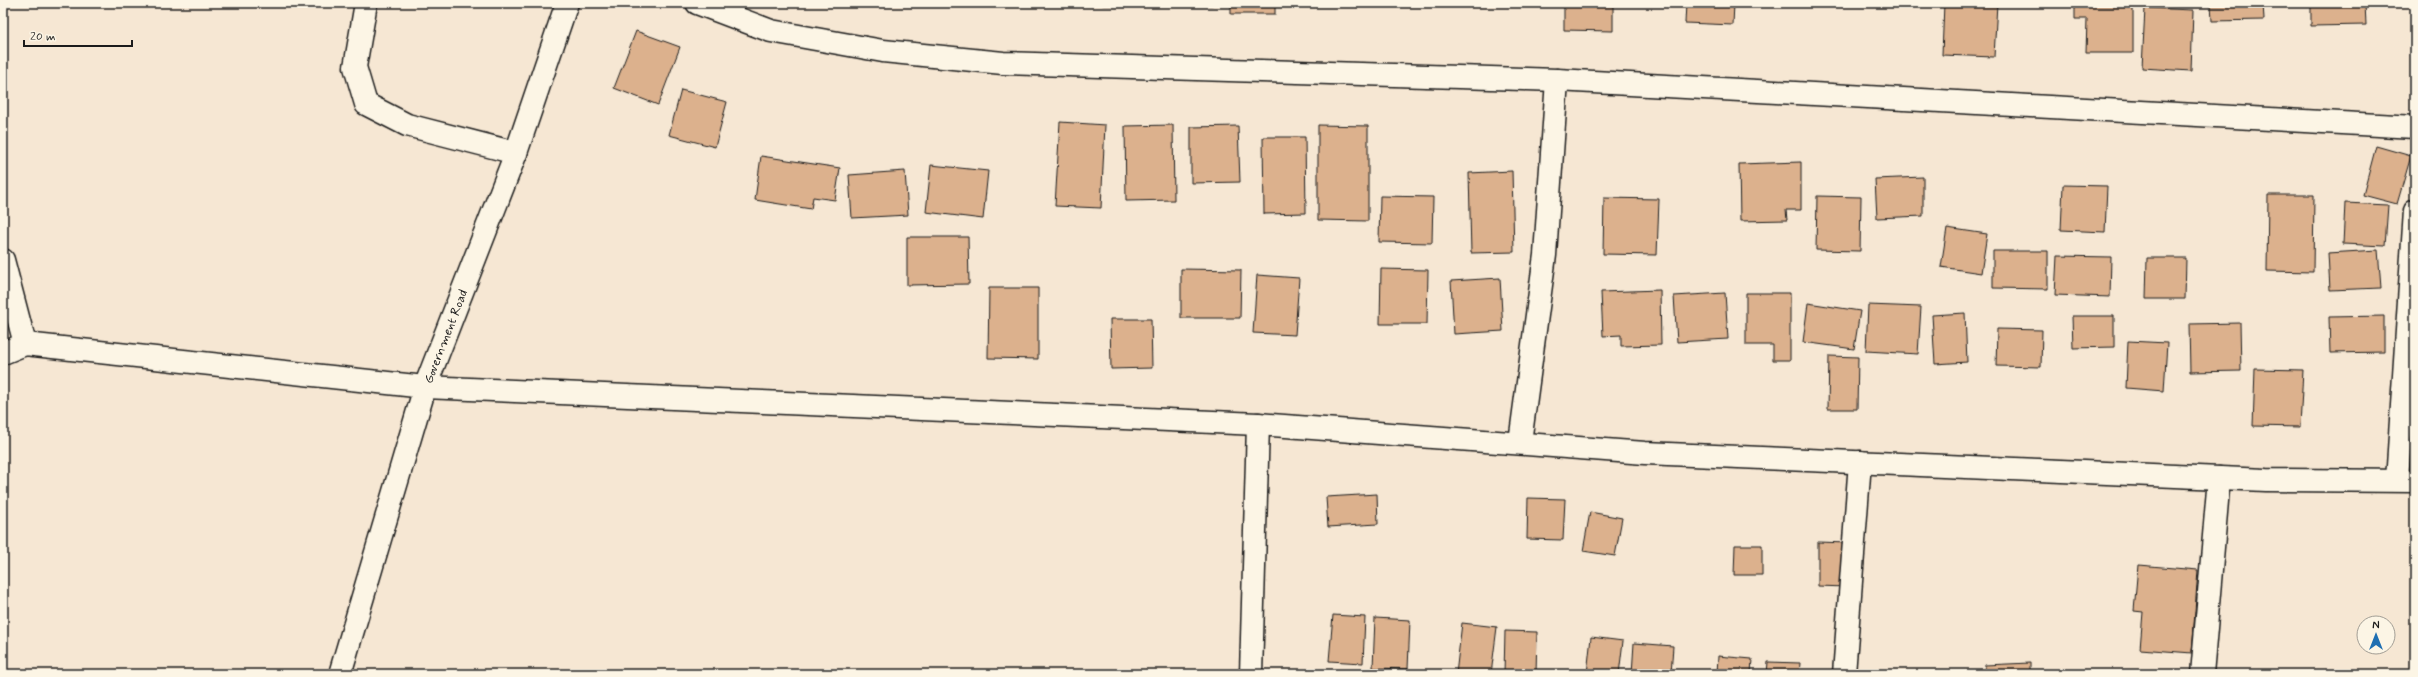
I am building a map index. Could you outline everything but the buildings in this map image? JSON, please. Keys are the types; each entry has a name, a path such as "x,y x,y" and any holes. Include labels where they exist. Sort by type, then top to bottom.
{"street":[{"path":"366,3 356,67 366,104 407,125 516,153"},
{"name":"Government Road","path":"340,674 426,387 516,153 567,3"},
{"path":"697,3 771,31 882,51 1003,63 1557,80 2415,127"},
{"path":"1520,442 1546,255 1557,80"},
{"path":"3,354 26,344 426,387 1258,424 1520,442 1646,453 2219,478 2406,481 2415,212"},
{"path":"3,260 26,344"},
{"path":"1252,674 1258,424"},
{"path":"1844,674 1860,462"},
{"path":"2202,674 2219,478"}]}
